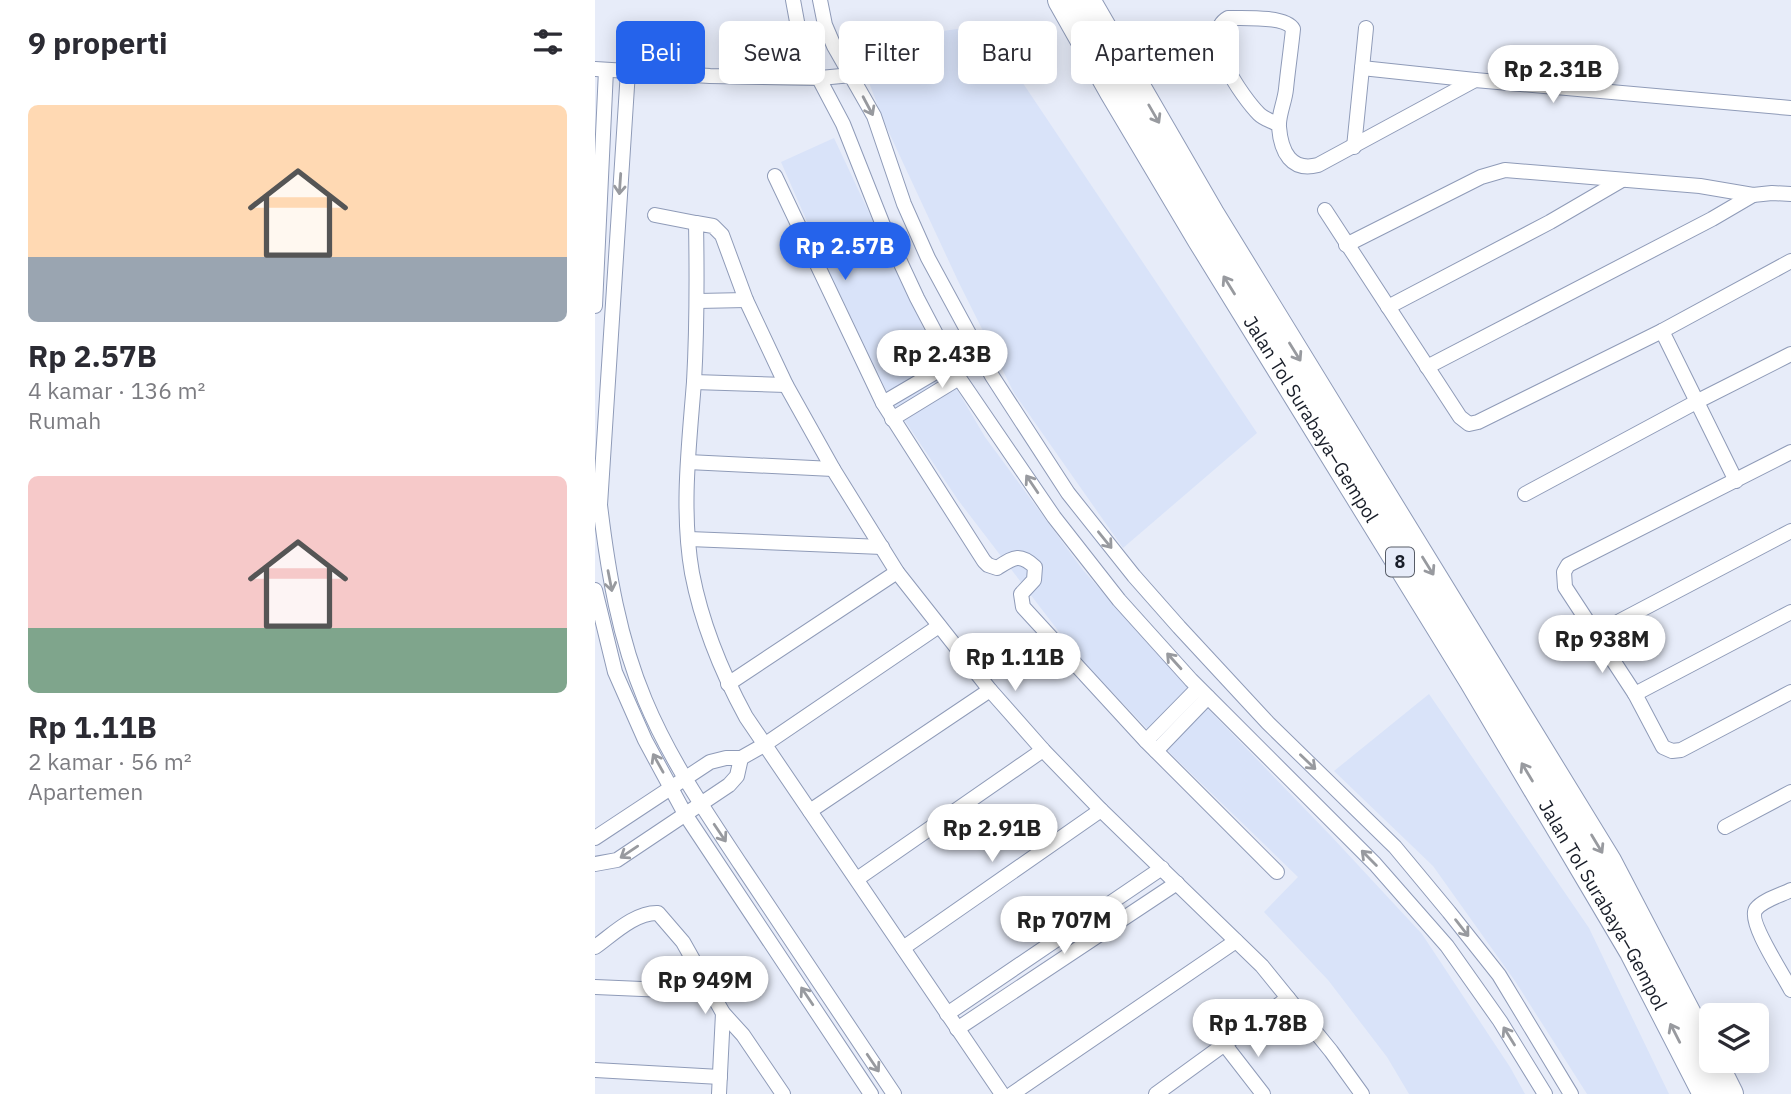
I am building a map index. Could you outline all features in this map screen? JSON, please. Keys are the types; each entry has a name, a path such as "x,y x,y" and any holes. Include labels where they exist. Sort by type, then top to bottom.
{"highway":[{"name":"Jalan Tol Surabaya–Gempol","path":"1061,0 1081,21"},
{"name":"Jalan Tol Surabaya–Gempol","path":"1087,0 1092,21"},
{"name":"Jalan Tol Surabaya–Gempol","path":"1120,84 1201,240 1472,680 1626,940 1706,1094"},
{"name":"Jalan Tol Surabaya–Gempol","path":"1126,84 1231,247 1608,861 1699,1034"},
{"name":"Jalan Tol Surabaya–Gempol","path":"1719,1073 1730,1094"}],"street":[{"path":"793,0 797,21"},
{"path":"820,0 825,25 839,54"},
{"path":"1279,125 1261,116 1222,58 1219,48 1220,25 1228,18 1283,21 1292,25 1284,106 1279,125 1290,160 1297,166 1309,167 1318,164 1354,147 1475,80"},
{"path":"1354,147 1366,29"},
{"path":"1362,68 1791,108"},
{"path":"595,306 601,69"},
{"path":"627,84 597,505 620,628 645,700 700,804 894,1094"},
{"path":"823,84 883,225 951,363 1054,517 1119,600 1203,693 1375,864 1447,946 1500,1021 1545,1094"},
{"path":"857,84 874,116 904,204 928,258 992,376 1068,493 1134,576 1268,723 1395,848 1449,912 1499,975 1571,1094"},
{"path":"600,114 624,116"},
{"path":"1346,245 1494,172 1519,170 1700,186 1753,195 1791,194"},
{"path":"775,176 883,403 988,565 997,568 1019,557 1035,567 1034,580 1021,594 1023,607 1151,746 1277,872"},
{"path":"1388,307 1550,222 1622,180"},
{"path":"1427,367 1700,226 1753,195"},
{"path":"1325,210 1460,417 1465,423 1473,424 1662,331 1791,261"},
{"path":"655,215 713,226 722,235 746,300 786,385 833,469 897,572 990,690 1043,750 1262,966 1362,1094"},
{"path":"696,223 698,301 686,506 692,571 705,628 728,684 764,745 1002,1094"},
{"path":"698,301 746,300"},
{"path":"1662,331 1736,481"},
{"path":"1525,495 1698,401 1791,355"},
{"path":"883,403 951,363"},
{"path":"893,419 959,377"},
{"path":"694,382 786,385"},
{"path":"1791,452 1568,565 1564,572 1565,587 1635,694 1663,747 1672,751 1681,750 1791,692"},
{"path":"688,462 833,469"},
{"path":"1597,633 1791,531"},
{"path":"689,539 882,547"},
{"path":"728,684 897,572"},
{"path":"595,590 615,672 631,710 685,814 871,1094"},
{"path":"1635,694 1791,612"},
{"path":"597,833 710,762 741,758 764,745 939,626"},
{"path":"810,811 990,690"},
{"path":"1151,746 1203,693"},
{"path":"1251,740 1260,736 1268,723"},
{"path":"1273,762 1275,753 1289,744"},
{"path":"857,879 1043,750"},
{"path":"595,864 617,860 729,785 737,776 741,758"},
{"path":"1725,827 1791,792"},
{"path":"903,948 1101,810"},
{"path":"947,1014 1161,868"},
{"path":"957,1029 1177,883"},
{"path":"1789,982 1756,927 1754,915 1756,908 1791,890"},
{"path":"595,947 638,917 657,913 683,942 723,1013 744,1035 783,1094"},
{"path":"1012,1094 1236,941"},
{"path":"595,987 712,992"},
{"path":"1156,1094 1288,998"},
{"path":"719,1094 723,1013"},
{"path":"836,1039 850,1028"},
{"path":"1225,1045 1263,1094"},
{"path":"595,1070 720,1077"}],"shaded area":[{"path":"958,29 958,84 1023,84 1257,433 1123,548 1014,393 959,283 885,124 870,84 944,84 944,31"},
{"path":"834,138 932,347 985,437 1083,570 1186,686 1422,934 1525,1094 1409,1094 1387,1057 1328,980 1264,912 1298,877 1173,756 1076,654 958,500 891,400 829,272 781,162"},
{"path":"1429,694 1589,928 1669,1094 1587,1094 1515,981 1433,866 1334,771"}]}
